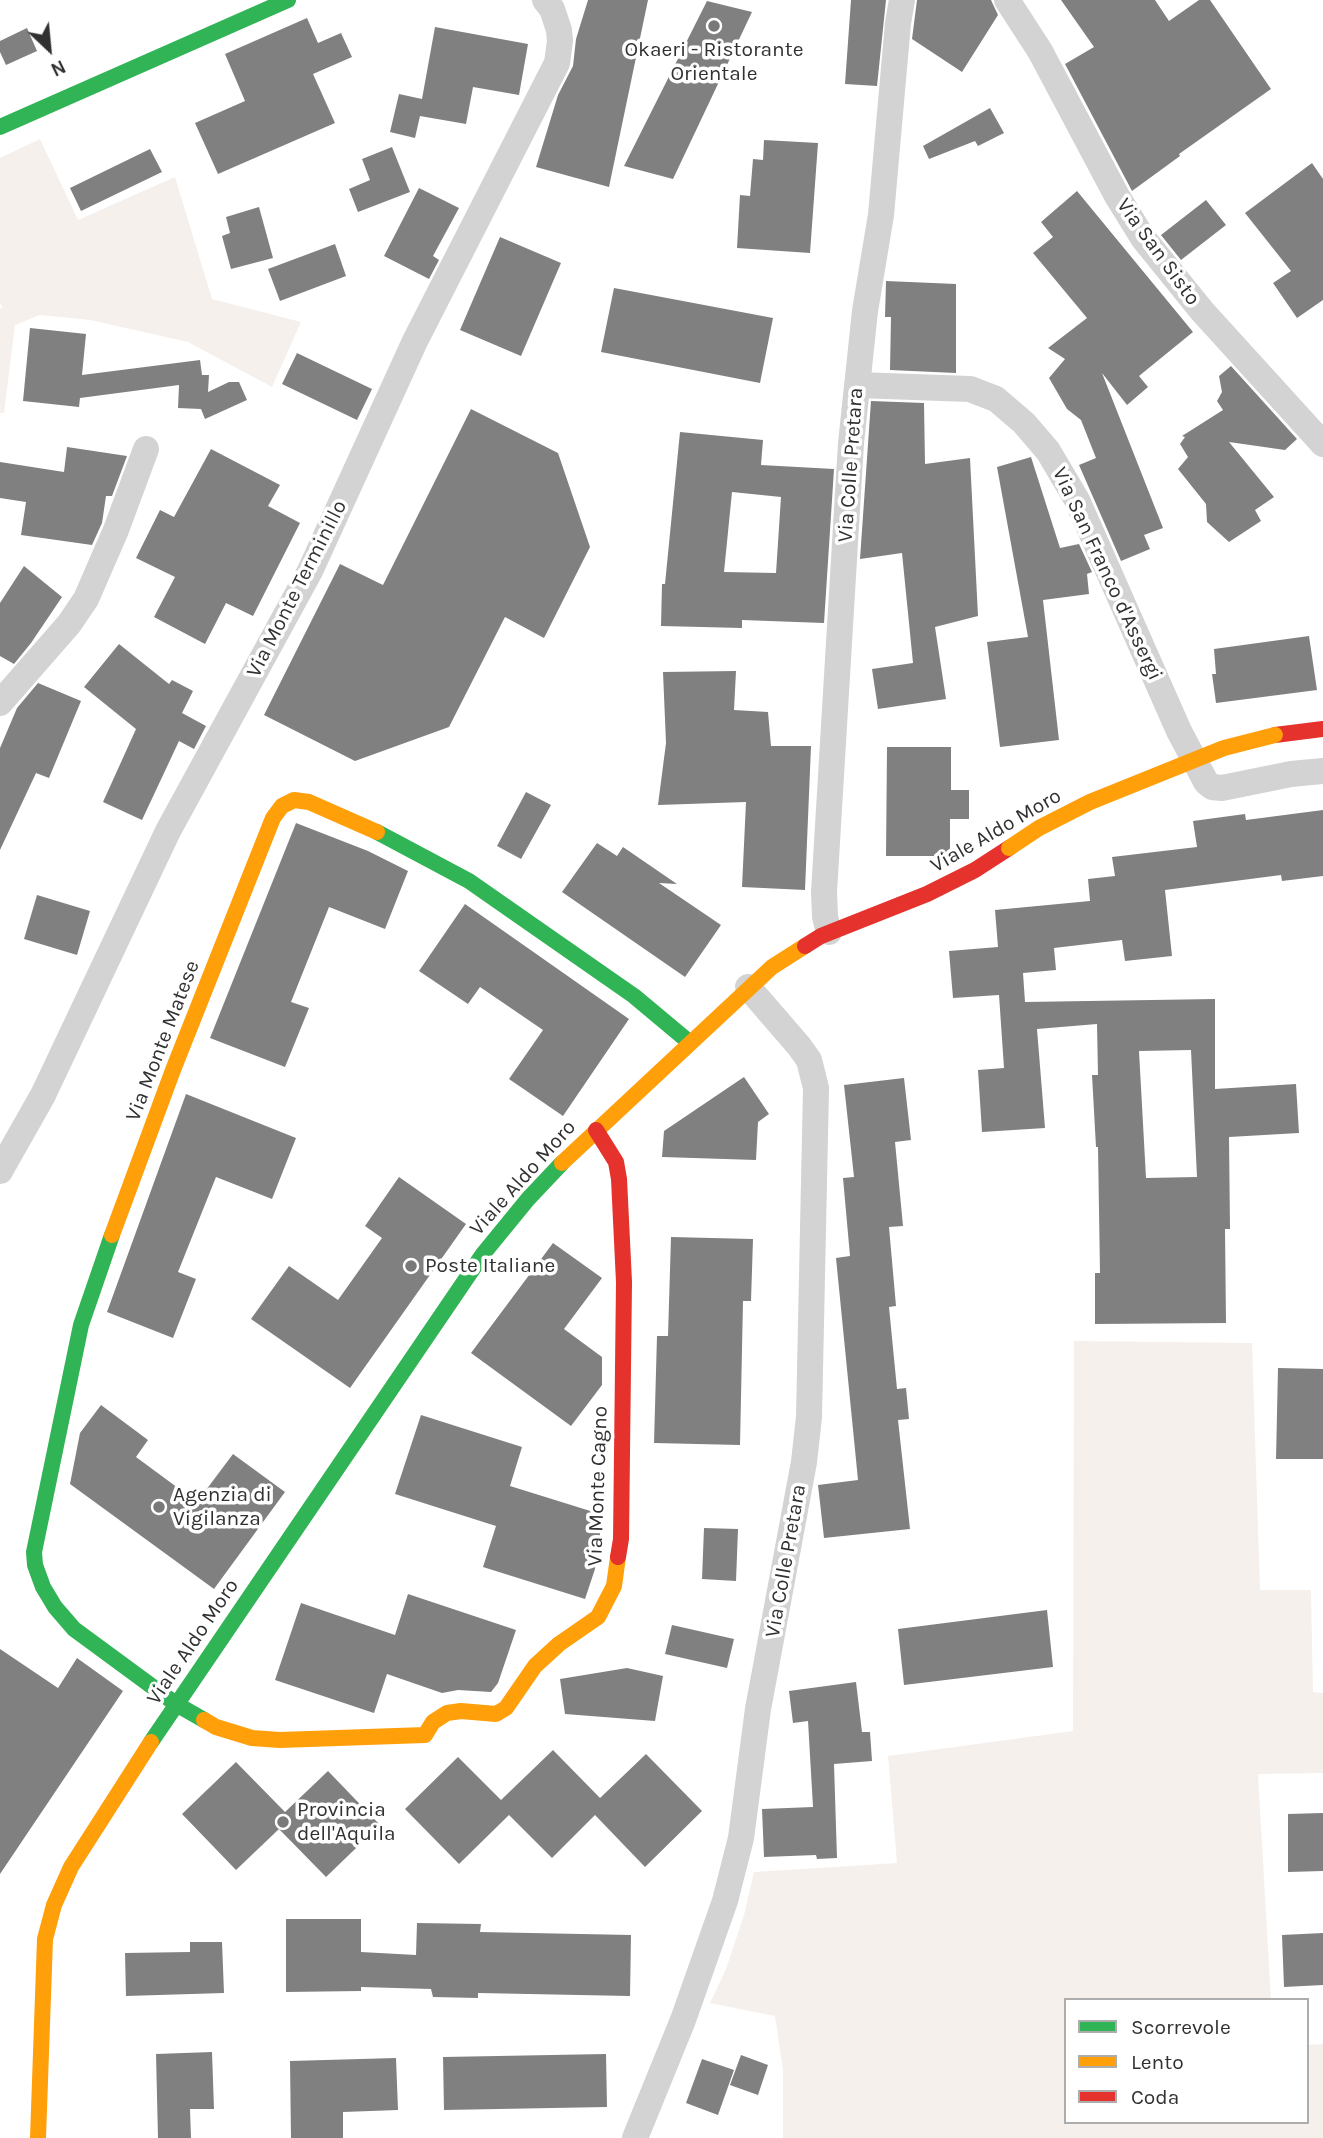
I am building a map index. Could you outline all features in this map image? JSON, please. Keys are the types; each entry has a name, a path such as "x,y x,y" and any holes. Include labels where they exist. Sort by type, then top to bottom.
{"street":[{"path":"0,127 288,0"},
{"name":"Via Monte Terminillo","path":"0,1171 43,1095 169,831 310,571 415,341 557,63 559,30 552,9 545,0"},
{"name":"Via Colle Pretara","path":"829,932 825,917 824,892 851,443 865,311 881,215 902,0"},
{"name":"Via San Sisto","path":"1007,0 1040,51 1117,196 1143,238 1202,311 1323,444"},
{"name":"Via San Franco d'Assergi","path":"857,385 970,389 996,399 1024,423 1053,458 1077,500 1179,731 1200,774 1209,785 1222,788 1280,776 1323,771"},
{"path":"0,703 69,624 86,599 116,530 146,449"},
{"name":"Viale Aldo Moro","path":"37,2138 44,1957 48,1921 71,1867 176,1704 483,1254 528,1199 596,1129 748,987 782,960 829,932 927,894 975,870 1039,828 1090,802 1224,748 1275,734 1323,729"},
{"name":"Via Monte Matese","path":"176,1704 74,1629 55,1607 43,1587 35,1565 34,1552 85,1308 173,1070 273,818 282,806 294,800 309,802 399,842 469,881 634,996 689,1042"},
{"name":"Via Colle Pretara","path":"635,2138 683,2020 725,1900 741,1838 758,1709 806,1451 816,1088 809,1060 748,987"},
{"name":"Via Monte Cagno","path":"176,1704 216,1727 252,1738 280,1740 425,1735 433,1722 447,1713 461,1711 488,1715 502,1711 536,1666 559,1644 598,1617 614,1586 621,1539 624,1282 616,1162 596,1129"}],"shaded area":[{"path":"40,139 78,220 175,177 212,299 301,322 272,387 188,342 90,320 40,315 15,325 4,413 0,413 0,158"},
{"path":"1074,1341 1252,1343 1260,1590 1311,1590 1313,1692 1323,1693 1323,1773 1258,1774 1271,1998 1064,1998 1064,2124 1309,2124 1309,2045 1323,2044 1323,2138 783,2138 783,2070 775,2016 710,2003 726,1969 744,1915 754,1872 897,1863 888,1756 1073,1731"}],"building":[{"path":"588,0 648,0 609,187 536,167 558,95 573,66 576,39"},
{"path":"851,0 886,0 877,86 845,84"},
{"path":"917,0 991,0 998,15 962,72 912,39"},
{"path":"1061,0 1155,0 1169,21 1199,0 1210,0 1271,89 1132,191 1065,64 1094,47"},
{"path":"707,1 752,12 673,179 624,166"},
{"path":"307,18 318,43 341,33 352,57 313,74 335,123 218,174 195,123 245,101 225,54"},
{"path":"435,27 528,44 519,95 473,87 466,124 420,116 415,138 390,132 399,94 422,99"},
{"path":"27,28 37,51 6,65 0,52 0,41"},
{"path":"990,108 1004,133 978,146 975,141 929,159 923,146"},
{"path":"764,140 818,143 810,253 737,248 740,195 750,196 753,159 763,160"},
{"path":"392,147 410,192 358,212 349,189 370,180 362,159"},
{"path":"150,149 162,172 81,211 70,188"},
{"path":"1312,163 1323,179 1323,300 1297,318 1273,283 1291,271 1245,213"},
{"path":"419,188 459,208 433,256 439,260 429,279 384,256"},
{"path":"1077,191 1193,332 1139,376 1148,387 1127,405 1102,373 1163,528 1144,535 1150,549 1121,561 1079,465 1096,458 1081,420 1067,409 1049,378 1065,359 1048,348 1087,318 1033,253 1053,237 1041,222"},
{"path":"1206,200 1226,225 1181,260 1161,235"},
{"path":"259,207 273,258 231,269 222,236 230,233 226,217"},
{"path":"500,237 561,263 521,356 460,330"},
{"path":"335,244 346,276 280,301 268,269"},
{"path":"886,281 956,284 956,373 890,370 891,317 885,317"},
{"path":"614,288 773,318 760,383 601,352"},
{"path":"30,328 86,334 82,375 200,360 202,375 209,375 208,392 229,382 239,382 247,400 205,419 201,409 178,408 179,385 80,398 79,407 23,401"},
{"path":"297,353 372,389 357,420 282,384"},
{"path":"1231,366 1297,439 1285,450 1229,442 1274,497 1255,510 1261,521 1229,542 1207,522 1206,504 1178,469 1188,457 1180,444 1185,437 1182,436 1223,410 1217,401 1222,392 1219,376"},
{"path":"871,401 924,403 925,464 970,458 978,616 935,627 946,699 878,709 872,669 913,663 902,553 860,559"},
{"path":"471,409 558,453 590,547 544,638 505,617 449,727 355,761 264,715 340,564 383,585"},
{"path":"680,432 763,440 761,465 834,469 824,623 742,620 742,628 661,626 662,584 665,584","holes":["732,492 781,497 776,573 724,572"]},
{"path":"67,447 127,456 112,496 106,496 102,523 92,545 21,535 26,502 0,498 0,462 64,472"},
{"path":"211,449 280,485 268,506 300,523 253,616 226,603 205,644 154,617 175,577 136,558 160,510 174,517"},
{"path":"1031,457 1060,548 1079,544 1092,572 1087,574 1089,594 1043,600 1059,740 1000,747 987,642 1028,637 997,467"},
{"path":"24,566 62,597 14,664 0,656 0,603"},
{"path":"1309,636 1317,690 1216,703 1212,674 1216,674 1214,649"},
{"path":"119,644 169,684 172,680 193,691 182,713 206,726 194,749 179,741 142,820 103,802 136,729 84,687"},
{"path":"736,671 734,710 768,712 771,746 811,746 805,890 742,887 746,802 658,805 666,743 663,672"},
{"path":"38,683 81,701 49,778 36,773 0,850 0,748 17,708"},
{"path":"887,747 951,747 951,790 969,790 969,819 950,819 950,856 886,856"},
{"path":"526,792 551,805 521,859 497,846"},
{"path":"1323,810 1323,876 1282,881 1281,875 1165,890 1172,956 1125,961 1122,940 1054,948 1056,970 1023,973 1025,1002 1215,999 1215,1089 1296,1084 1299,1133 1229,1137 1230,1229 1225,1229 1226,1323 1095,1324 1095,1273 1100,1273 1098,1147 1092,1075 1098,1075 1097,1024 1037,1029 1045,1128 982,1132 978,1070 1004,1068 999,995 953,998 949,951 998,947 995,910 1090,901 1088,879 1115,876 1112,857 1197,847 1193,821 1245,814 1246,820","holes":["1191,1050 1197,1177 1146,1178 1139,1051"]},
{"path":"296,823 368,851 408,871 385,929 329,907 291,1002 309,1008 285,1067 210,1038"},
{"path":"597,843 617,856 623,847 677,884 659,883 721,925 685,977 562,892"},
{"path":"37,895 90,911 77,955 24,939"},
{"path":"465,904 629,1019 563,1116 509,1079 543,1030 480,987 468,1004 419,971"},
{"path":"744,1077 769,1114 758,1122 756,1160 662,1157 664,1131"},
{"path":"904,1078 911,1140 895,1142 903,1226 889,1227 896,1306 889,1307 897,1389 906,1388 909,1419 898,1420 910,1529 824,1538 818,1485 858,1480 836,1258 850,1256 843,1178 854,1177 844,1085"},
{"path":"186,1094 296,1138 272,1199 216,1177 178,1272 196,1279 173,1338 107,1312"},
{"path":"399,1177 466,1224 350,1388 251,1319 289,1266 338,1300 382,1238 365,1226"},
{"path":"671,1237 753,1239 751,1301 743,1301 740,1445 654,1443 657,1336 668,1336"},
{"path":"553,1243 602,1278 564,1329 602,1357 602,1385 571,1426 471,1353"},
{"path":"1278,1368 1323,1369 1323,1459 1276,1459"},
{"path":"101,1405 148,1440 136,1457 197,1502 233,1454 285,1492 214,1589 70,1484 80,1433"},
{"path":"421,1415 522,1447 510,1486 600,1514 595,1569 585,1599 483,1567 496,1526 395,1494"},
{"path":"704,1528 738,1529 736,1581 702,1579"},
{"path":"408,1594 516,1630 498,1683 491,1692 458,1690 442,1693 387,1674 374,1713 275,1680 301,1603 395,1635"},
{"path":"1047,1610 1053,1667 904,1685 898,1629"},
{"path":"672,1625 734,1639 727,1668 665,1654"},
{"path":"0,1649 58,1688 77,1658 123,1691 0,1874"},
{"path":"627,1668 663,1676 655,1721 565,1714 560,1679"},
{"path":"856,1682 862,1732 870,1732 872,1761 834,1764 837,1858 817,1859 816,1855 764,1857 762,1809 813,1807 808,1721 793,1723 789,1691"},
{"path":"553,1750 600,1798 646,1754 702,1811 645,1867 595,1815 552,1858 509,1815 459,1864 405,1809 458,1757 501,1800"},
{"path":"236,1762 285,1812 328,1771 380,1825 326,1877 279,1829 236,1870 182,1814"},
{"path":"1323,1813 1323,1871 1288,1872 1288,1814"},
{"path":"286,1919 361,1919 361,1952 416,1955 417,1923 481,1924 480,1932 631,1935 630,1996 478,1993 478,1998 433,1997 431,1989 361,1987 361,1991 286,1992"},
{"path":"1323,1933 1323,1985 1284,1987 1282,1935"},
{"path":"190,1942 222,1942 224,1993 126,1996 125,1953 190,1952"},
{"path":"212,2052 214,2109 190,2109 191,2138 158,2138 156,2054"},
{"path":"606,2054 607,2107 444,2110 443,2057"},
{"path":"741,2055 768,2065 758,2095 730,2085"},
{"path":"396,2058 398,2110 343,2112 343,2138 291,2138 290,2061"},
{"path":"702,2059 734,2070 718,2115 686,2103"}],"traffic: fast":[{"path":"0,127 288,0"},
{"path":"377,832 469,881 634,996 689,1042"},
{"path":"151,1742 483,1254 562,1163"},
{"path":"112,1235 81,1325 34,1552 35,1565 43,1587 55,1607 74,1629 176,1704 204,1720"}],"traffic: slow":[{"path":"1009,848 1039,828 1090,802 1224,748 1275,735"},
{"path":"112,1235 173,1070 273,818 282,806 294,800 309,802 377,832"},
{"path":"562,1163 772,967 805,946"},
{"path":"204,1720 216,1727 252,1738 280,1740 425,1735 433,1722 447,1713 461,1711 496,1714 506,1708 535,1666 559,1644 598,1617 614,1586 618,1557"},
{"path":"38,2138 45,1939 54,1905 71,1867 151,1742"}],"traffic: jam":[{"path":"1275,735 1323,729"},
{"path":"805,946 821,936 927,894 975,870 1009,848"},
{"path":"596,1130 616,1162 619,1179 624,1282 621,1539 618,1557"}],"place":[{"name":"Okaeri - Ristorante Orientale","path":"714,26"},
{"name":"Poste Italiane","path":"411,1266"},
{"name":"Agenzia di Vigilanza","path":"159,1507"},
{"name":"Provincia dell'Aquila","path":"283,1822"}]}
